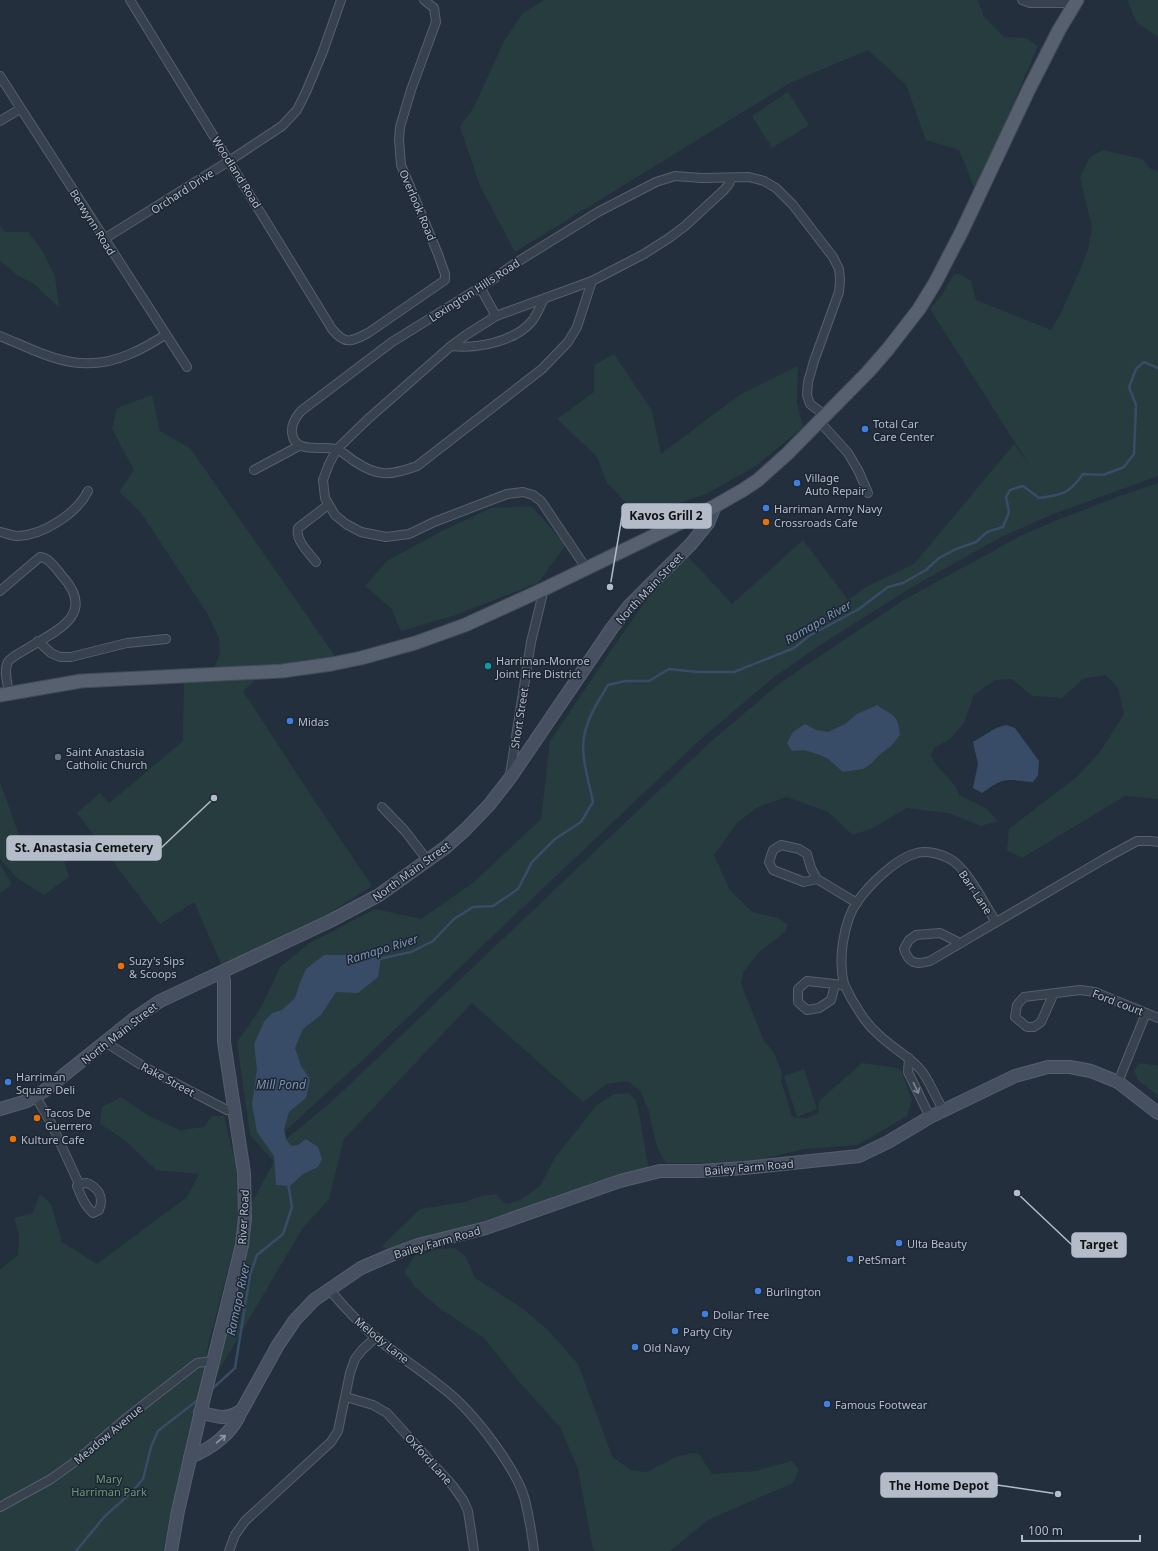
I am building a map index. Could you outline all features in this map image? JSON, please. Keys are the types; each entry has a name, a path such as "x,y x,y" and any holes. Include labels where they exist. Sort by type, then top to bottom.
{"main road":[{"path":"5,694 81,681 282,671 332,664 361,658 418,642 465,625 544,589 715,506 758,480 868,372 919,309 962,231 1028,91 1059,30 1076,2"}],"street":[{"name":"Woodland Road","path":"130,0 332,329 339,337 347,341"},
{"name":"Orchard Drive","path":"104,240 282,126 297,110 306,92 322,54 341,0"},
{"name":"Overlook Road","path":"347,341 356,340 368,333 445,280 445,274 438,254 401,165 399,140 400,127 411,90 436,22 434,8 424,0"},
{"path":"1022,0 1030,3 1076,2"},
{"name":"Berwynn Road","path":"0,76 165,335 187,367"},
{"path":"0,121 20,109"},
{"name":"Lexington Hills Road","path":"299,446 295,442 292,434 292,426 296,417 301,412 392,342 598,212 656,182 675,176 731,178 750,177 764,181 780,191 832,257 838,269 840,280 839,292 814,361 808,382 807,395 810,404 848,453 868,493"},
{"path":"586,568 541,502 534,495 523,492 507,494 434,522 409,534 386,537 361,532 346,524 335,515 325,498 323,480 337,449 368,419 451,346 496,316 592,281 644,254 685,226 724,190 729,184 731,178"},
{"path":"254,470 299,446 337,449 357,463 377,473 388,475 423,463 542,369 568,342 578,327 592,281"},
{"path":"480,287 496,316"},
{"path":"451,346 473,347 486,344 523,330 532,320 544,299"},
{"path":"0,336 57,359 75,364 90,364 112,361 130,354 165,335"},
{"path":"0,532 16,536 29,535 46,529 61,520 83,501 88,491"},
{"path":"316,562 300,541 297,532 298,528 328,505"},
{"name":"North Main Street","path":"0,1109 36,1097 135,1018 160,1001 328,922 379,895 428,861 465,830 489,805 510,778 612,628 630,606 691,544 708,523 715,506"},
{"path":"0,591 40,557 44,557 68,582 75,593 76,601 74,612 69,621 8,662 5,670 5,694"},
{"name":"Short Street","path":"510,778 531,642 544,589"},
{"path":"38,642 51,654 60,657 71,657 127,643 166,639"},
{"path":"382,807 405,831 428,861"},
{"name":"Barr Lane","path":"944,1111 921,1071 909,1058 878,1034 859,1013 844,985 842,945 848,923 857,903 884,872 902,860 918,852 935,853 950,859 962,870 996,922 1137,841 1158,842"},
{"path":"817,879 804,882 772,870 769,862 773,850 781,844 799,848 807,854 811,868 817,879 857,903"},
{"path":"960,943 940,933 916,936 909,940 904,949 907,957 912,962 921,964 930,961 996,922"},
{"name":"River Road","path":"171,1551 200,1412 242,1245 245,1218 244,1173 224,1042 224,981 222,972"},
{"path":"835,985 831,1000 819,1008 807,1010 798,1002 798,989 806,982 844,985"},
{"name":"Ford court","path":"1054,993 1041,1022 1034,1027 1026,1027 1015,1018 1017,1005 1024,997 1054,993 1080,990 1096,992 1158,1018"},
{"path":"1118,1082 1146,1013"},
{"name":"Rake Street","path":"105,1042 146,1068 227,1110 234,1110"},
{"path":"909,1058 908,1072 930,1117"},
{"name":"Bailey Farm Road","path":"329,1289 361,1268 418,1245 486,1228 620,1181 660,1171 699,1171 744,1168 859,1156 888,1142 930,1117 1015,1076 1048,1067 1070,1067 1084,1070 1118,1082 1158,1113"},
{"path":"36,1097 51,1122 79,1184"},
{"path":"190,1457 202,1453 228,1432 238,1421 242,1410 278,1345 295,1320 314,1300 329,1289"},
{"name":"Melody Lane","path":"329,1289 349,1314 457,1400 507,1461 525,1499 534,1551"},
{"path":"229,1551 235,1535 245,1521 331,1442 338,1430 350,1373 355,1359 376,1337"},
{"name":"Meadow Avenue","path":"0,1507 51,1479 76,1461 124,1420 196,1363 212,1366"},
{"name":"Oxford Lane","path":"346,1397 373,1405 387,1413 452,1486 463,1500 468,1511 474,1551"},
{"path":"200,1412 225,1418 234,1416 242,1410"}],"green space":[{"path":"544,0 978,0 983,15 1004,37 1026,38 1038,46 981,179 974,187 959,150 926,140 906,85 868,50 790,83 515,252 480,186 460,127 474,107 504,41 523,13"},
{"path":"1127,0 1158,0 1158,37 1137,23"},
{"path":"788,92 809,125 772,148 752,116"},
{"path":"1103,150 1142,159 1151,169 1158,171 1158,476 1059,512 1063,518 1158,483 1158,799 1125,796 1022,858 1007,850 1009,829 1079,775 1102,749 1124,714 1118,688 1106,675 1083,679 1062,698 1032,696 1012,679 995,680 974,695 964,723 950,739 934,748 931,755 933,761 954,784 959,795 987,809 998,821 981,826 948,813 907,808 873,828 853,835 828,812 787,797 758,807 737,823 714,855 730,890 752,912 778,918 788,925 785,932 758,953 743,973 741,984 764,1041 774,1053 782,1073 781,1081 792,1116 795,1118 807,1118 818,1113 819,1101 862,1063 892,1067 901,1070 912,1100 907,1116 857,1145 805,1149 756,1160 707,1163 666,1163 657,1147 648,1108 639,1089 627,1081 607,1084 583,1102 472,1003 344,1139 329,1199 302,1229 218,1372 252,1202 274,1162 250,1135 237,1042 260,1009 281,966 308,944 375,909 421,919 474,882 541,819 550,741 620,637 677,557 683,551 732,604 803,540 848,600 866,587 914,564 1014,444 1030,466 930,309 941,296 954,274 960,274 971,281 976,300 1051,330 1061,313 1088,251 1092,227 1080,178 1089,158","holes":["1058,512 1062,518 1022,535 902,601 780,683 708,744 329,1104 286,1139 285,1131 366,1057 702,738 773,678 822,644 909,589 999,538"]},
{"path":"0,226 6,232 28,232 43,252 55,276 59,307 34,284 17,275 0,261"},
{"path":"614,354 652,411 661,454 738,396 798,366 797,403 803,427 756,466 706,494 639,516 607,483 597,457 557,419 594,392 594,365"},
{"path":"152,395 160,431 190,448 335,656 292,664 213,670 220,654 219,638 207,613 141,513 119,492 134,470 112,429 117,408"},
{"path":"531,506 566,545 538,583 453,616 401,631 391,608 365,586 387,561 440,532 491,508"},
{"path":"264,672 243,691 372,886 318,920 222,966 194,902 160,924 77,813 100,793 109,803 183,741 184,677"},
{"path":"0,782 19,835 46,837 62,854 69,877 44,895 17,878 0,859"},
{"path":"0,864 12,885 0,893"},
{"path":"1138,1063 1158,1066 1158,1096 1138,1080 1134,1071"},
{"path":"804,1069 817,1109 797,1117 784,1076"},
{"path":"629,1093 636,1100 649,1171 391,1249 381,1247 420,1209 464,1202 481,1196 496,1194 506,1204 520,1200 540,1186 556,1156 597,1105 614,1094"},
{"name":"Mary Harriman Park","path":"121,1097 149,1116 180,1130 204,1127 212,1116 224,1116 236,1166 239,1245 231,1258 208,1346 203,1378 163,1551 0,1551 0,1270 18,1255 19,1236 14,1218 33,1213 40,1194 51,1204 62,1242 97,1264 187,1197 199,1174 156,1170 126,1141 100,1124 102,1107"},
{"path":"455,1248 466,1257 475,1278 522,1308 548,1330 578,1364 612,1456 630,1470 647,1472 676,1457 692,1453 699,1454 712,1474 755,1471 792,1461 799,1470 793,1483 708,1520 670,1551 595,1551 593,1549 578,1469 560,1427 520,1383 484,1338 438,1307 415,1287 404,1272 415,1256 439,1249"}],"water":[{"path":"877,705 896,719 900,735 891,746 863,769 843,772 827,758 804,750 792,751 787,743 793,732 805,724 816,730 828,732 845,724 857,714"},
{"path":"1006,725 1015,728 1039,761 1038,775 1033,782 1006,780 996,784 982,793 973,788 978,764 973,742 996,728"},
{"name":"Mill Pond","path":"324,955 371,955 381,958 378,977 358,993 336,992 321,1015 303,1029 295,1048 301,1066 310,1079 306,1098 289,1112 284,1129 286,1139 291,1146 298,1145 306,1139 318,1147 322,1159 318,1167 303,1174 290,1186 276,1185 274,1156 257,1132 252,1104 257,1069 254,1044 264,1022 272,1013 282,1010 295,998 306,969"}],"waterway":[{"name":"Ramapo River","path":"379,959 411,952 433,941 454,919 473,907 493,906 518,889 532,862 555,839 581,822 593,802 584,758 583,740 592,714 608,685 625,681 649,681 669,669 698,672 734,672 794,648 809,636 859,609 888,587 903,583 926,570 939,558 956,549 976,542 987,532 1003,527 1009,512 1006,497 1010,490 1023,486 1039,498 1054,496 1069,490 1083,474 1103,475 1124,467 1134,454 1136,405 1129,387 1136,369 1144,362 1158,368"},
{"name":"Ramapo River","path":"211,1390 235,1368 250,1275 257,1255 283,1234 292,1207 288,1183"},
{"name":"Ramapo River","path":"76,1551 105,1516 132,1492 143,1479 151,1447 158,1431 199,1399"}],"place":[{"name":"Total Car Care Center","path":"865,429"},
{"name":"Village Auto Repair","path":"797,483"},
{"name":"Harriman Army Navy","path":"766,508"},
{"name":"Crossroads Cafe","path":"766,522"},
{"name":"Kavos Grill 2","path":"610,587"},
{"name":"Harriman-Monroe Joint Fire District","path":"488,666"},
{"name":"Midas","path":"290,721"},
{"name":"Saint Anastasia Catholic Church","path":"58,757"},
{"name":"St. Anastasia Cemetery","path":"214,798"},
{"name":"Suzy's Sips & Scoops","path":"121,966"},
{"name":"Harriman Square Deli","path":"8,1082"},
{"name":"Tacos De Guerrero","path":"37,1118"},
{"name":"Kulture Cafe","path":"13,1139"},
{"name":"Target","path":"1017,1193"},
{"name":"Ulta Beauty","path":"899,1243"},
{"name":"PetSmart","path":"850,1259"},
{"name":"Burlington","path":"758,1291"},
{"name":"Dollar Tree","path":"705,1314"},
{"name":"Party City","path":"675,1331"},
{"name":"Old Navy","path":"635,1347"},
{"name":"Famous Footwear","path":"827,1404"},
{"name":"The Home Depot","path":"1058,1494"}]}
